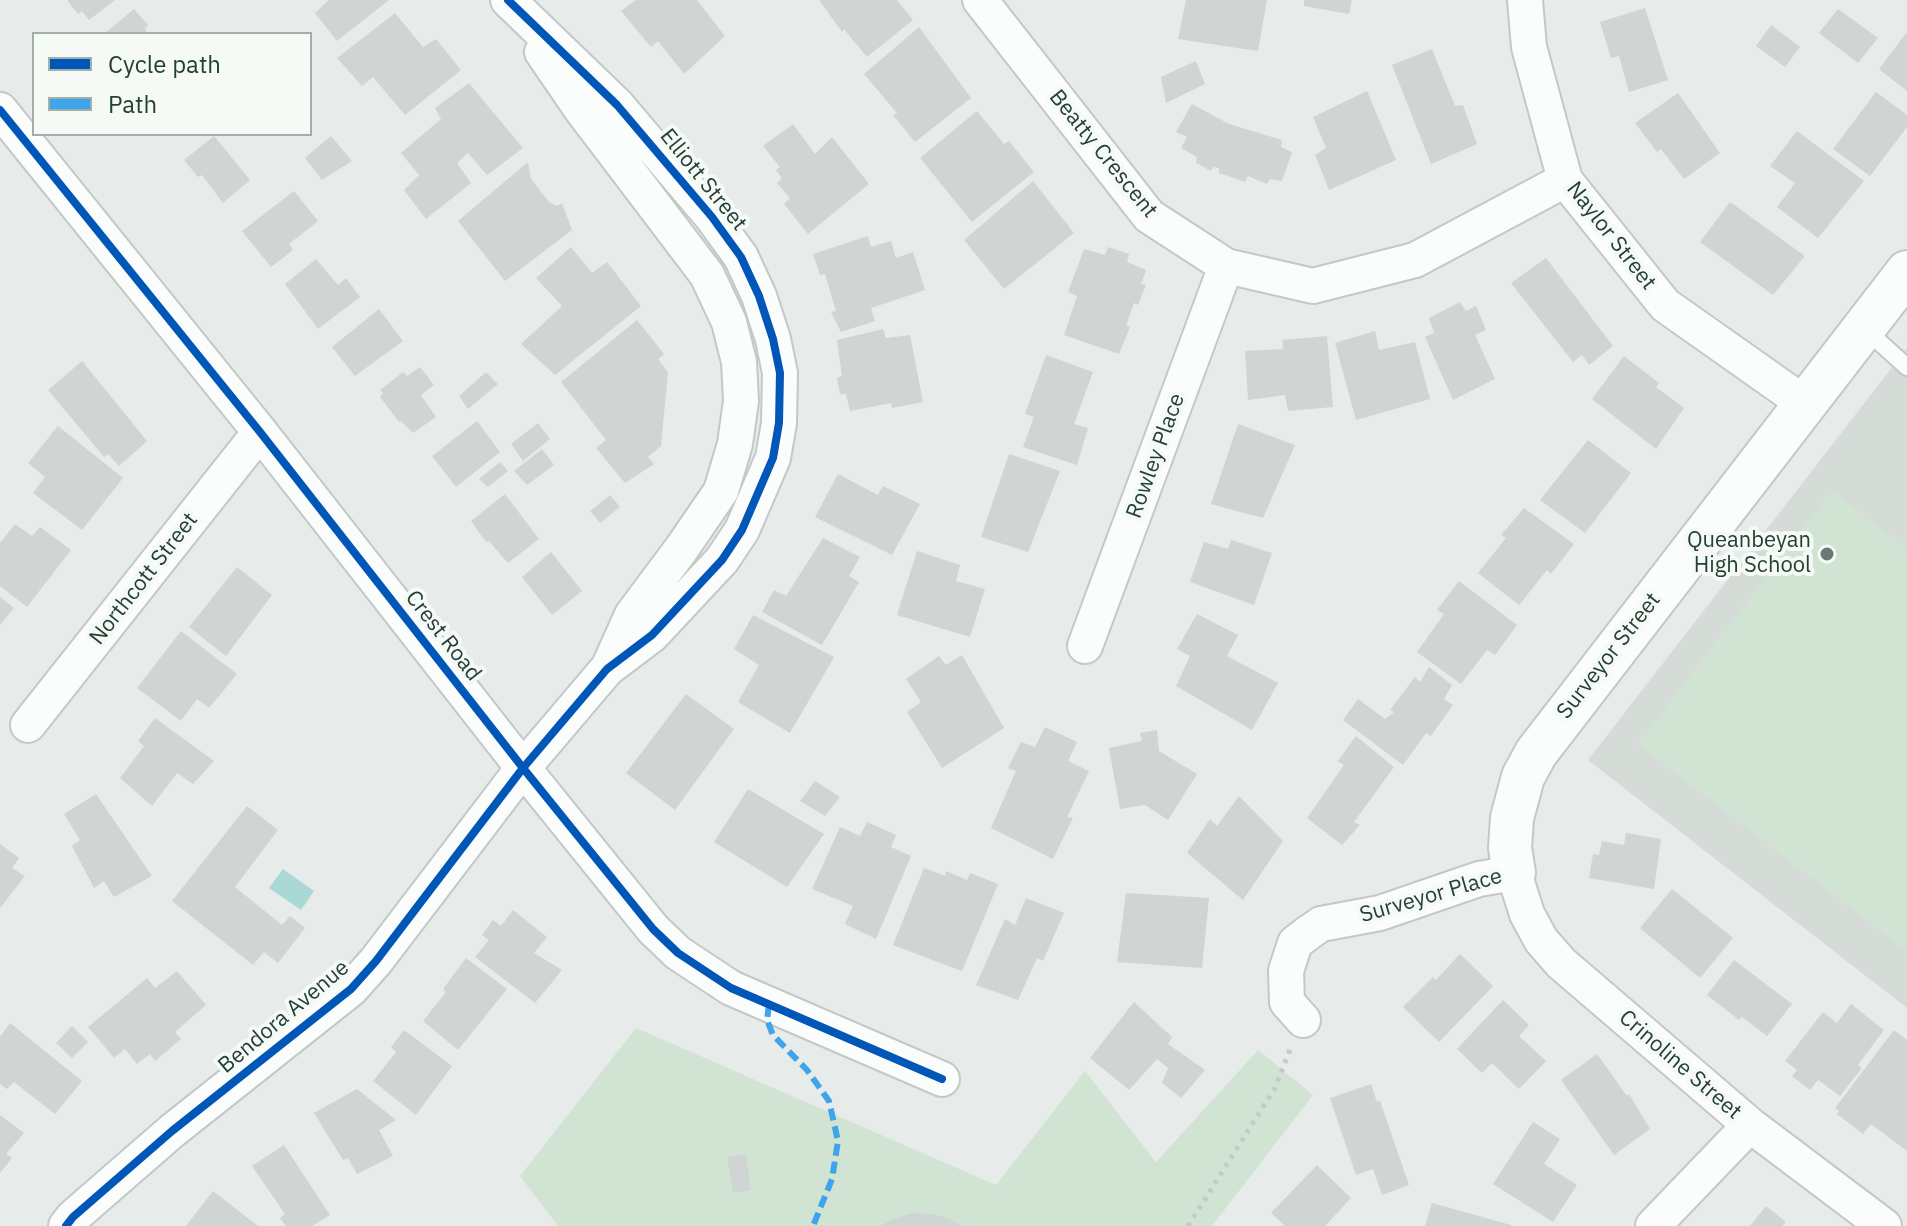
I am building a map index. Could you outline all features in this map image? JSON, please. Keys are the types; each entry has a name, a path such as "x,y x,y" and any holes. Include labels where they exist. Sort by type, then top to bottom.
{"street":[{"name":"Elliott Street","path":"508,0 617,105 712,217 741,257 759,296 780,373 779,423 773,458 742,530 722,560 679,608 652,635 607,669 523,768"},
{"name":"Beatty Crescent","path":"980,0 1149,216 1226,266 1313,286 1357,275 1415,260 1565,180"},
{"name":"Naylor Street","path":"1525,0 1529,47 1565,180 1665,305 1804,403"},
{"name":"Crest Road","path":"0,110 260,432 523,768 645,919 678,953 731,988 942,1079"},
{"name":"Rowley Place","path":"1085,646 1226,266"},
{"name":"Surveyor Street","path":"1514,873 1510,848 1512,818 1523,777 1536,753 1907,272"},
{"name":"Northcott Street","path":"28,725 260,432"},
{"name":"Bendora Avenue","path":"66,1226 172,1131 351,989 376,961 523,768"},
{"name":"Surveyor Place","path":"1303,1020 1287,1002 1286,971 1295,943 1308,933 1321,924 1380,913 1479,879 1514,873"},
{"name":"Crinoline Street","path":"1514,873 1527,914 1541,940 1561,963 1750,1125 1884,1226"},
{"path":"1653,1226 1750,1125"}],"lane":[{"path":"1864,327 1907,367"}],"path":[{"path":"1188,1226 1275,1088 1303,1020"}],"shaded area":[{"name":"Queanbeyan High School","path":"1907,348 1907,1008 1588,760"}],"green space":[{"name":"Queanbeyan High School","path":"1832,491 1907,549 1907,951 1638,744"},
{"path":"636,1028 996,1185 1085,1071 1156,1162 1258,1050 1313,1095 1212,1226 558,1226 520,1176"}],"water":[{"path":"283,869 314,891 301,910 269,888"}],"building":[{"path":"67,0 115,0 89,20 82,11 78,14"},
{"path":"329,0 389,0 337,41 315,13"},
{"path":"636,0 697,0 725,36 684,74 658,41 651,47 621,11"},
{"path":"819,0 897,0 913,20 867,57 844,29 842,32"},
{"path":"1186,0 1267,0 1258,51 1178,39"},
{"path":"1304,0 1352,0 1349,14 1304,6"},
{"path":"1645,8 1668,80 1629,92 1619,56 1611,58 1600,22"},
{"path":"134,9 148,25 147,32 106,32"},
{"path":"1838,9 1878,38 1858,63 1819,33"},
{"path":"395,13 423,47 436,39 461,70 405,115 373,77 362,86 337,58"},
{"path":"1771,25 1800,47 1785,67 1756,46"},
{"path":"919,27 971,98 915,142 893,115 897,113 864,74"},
{"path":"1907,32 1907,91 1879,69"},
{"path":"1432,49 1455,106 1463,105 1477,144 1431,164 1392,65"},
{"path":"1196,61 1205,84 1166,103 1161,77"},
{"path":"469,83 523,148 487,175 468,153 457,163 471,183 426,219 404,190 419,175 401,153 441,119 435,108"},
{"path":"1367,91 1396,160 1329,190 1315,155 1326,148 1313,117"},
{"path":"1876,92 1907,115 1907,127 1870,176 1833,149"},
{"path":"1678,93 1720,153 1684,179 1661,149 1657,152 1635,123"},
{"path":"1192,104 1229,124 1282,140 1281,147 1292,152 1282,181 1270,179 1267,184 1248,176 1245,182 1219,173 1219,168 1213,167 1211,171 1196,163 1197,157 1181,148 1187,137 1176,132"},
{"path":"977,111 1004,144 1009,141 1034,172 972,222 920,158"},
{"path":"793,124 815,154 832,137 869,184 808,234 784,204 790,198 777,183 782,178 776,170 780,167 763,146"},
{"path":"1797,131 1864,181 1818,238 1777,207 1795,183 1770,166"},
{"path":"214,136 250,180 223,203 202,175 198,177 184,160"},
{"path":"331,136 352,161 322,180 305,158"},
{"path":"528,162 531,179 549,202 557,206 562,203 572,230 505,281 458,221"},
{"path":"1033,181 1074,233 1004,289 964,240"},
{"path":"294,191 318,221 289,244 293,250 271,267 242,231"},
{"path":"1730,202 1805,256 1773,295 1700,242"},
{"path":"868,236 871,247 891,241 896,258 913,252 925,290 871,308 875,321 841,332 831,312 836,311 825,274 820,275 813,254"},
{"path":"571,247 592,273 607,262 641,306 555,375 521,344 562,306 536,278"},
{"path":"1108,247 1129,254 1127,262 1146,270 1141,284 1146,285 1138,305 1134,303 1126,326 1130,327 1119,354 1064,335 1077,296 1068,292 1084,249 1105,255"},
{"path":"1546,258 1613,346 1589,365 1582,355 1573,362 1511,283"},
{"path":"316,259 338,285 346,278 360,297 318,329 285,284"},
{"path":"1460,302 1466,311 1476,306 1486,330 1475,335 1495,379 1453,400 1425,337 1434,333 1429,318"},
{"path":"379,309 403,341 355,376 332,347"},
{"path":"637,320 664,354 658,359 668,372 661,446 648,457 654,464 625,483 596,448 606,440 561,382"},
{"path":"883,329 886,338 910,335 923,402 892,408 891,403 850,411 846,394 840,394 837,378 842,376 837,340"},
{"path":"1375,331 1379,350 1415,342 1430,399 1356,420 1335,343"},
{"path":"1327,336 1333,407 1288,411 1285,395 1248,400 1245,351 1283,349 1282,340"},
{"path":"1046,355 1093,372 1074,424 1088,428 1077,465 1023,447 1034,417 1025,414"},
{"path":"1624,356 1659,383 1656,387 1684,408 1656,449 1592,399"},
{"path":"82,361 147,441 119,466 108,454 104,457 48,390"},
{"path":"420,367 434,385 421,395 436,417 413,433 399,422 380,397 383,393 380,390 403,372 407,376"},
{"path":"486,372 498,384 468,409 459,396"},
{"path":"477,421 500,452 456,487 432,456"},
{"path":"538,423 550,439 523,461 511,444"},
{"path":"1238,424 1295,445 1263,518 1211,504"},
{"path":"58,426 123,478 82,530 33,493 45,477 28,463"},
{"path":"1588,440 1631,473 1585,533 1540,500"},
{"path":"542,449 554,465 527,485 514,471"},
{"path":"1009,454 1060,471 1028,552 981,537"},
{"path":"500,462 508,471 488,487 479,479"},
{"path":"838,474 878,495 883,486 920,504 892,555 815,517"},
{"path":"505,494 539,539 508,563 489,541 486,542 471,521"},
{"path":"610,495 620,507 600,523 590,511"},
{"path":"1524,508 1574,544 1551,574 1547,570 1519,605 1478,573 1506,538 1501,535"},
{"path":"15,524 32,536 40,527 71,550 27,607 0,586 0,543"},
{"path":"823,538 860,557 849,576 859,582 822,645 762,612 774,590 786,596"},
{"path":"1231,540 1272,553 1254,605 1190,582 1204,542 1228,549"},
{"path":"917,551 960,565 956,581 985,589 970,637 897,615"},
{"path":"551,552 582,591 552,615 522,577"},
{"path":"237,567 272,595 226,656 189,627"},
{"path":"1459,581 1517,625 1495,655 1487,650 1461,684 1417,652 1444,614 1437,610"},
{"path":"0,597 14,608 0,625"},
{"path":"1197,614 1238,635 1227,656 1278,683 1252,730 1176,686 1190,656 1177,649"},
{"path":"753,615 834,657 790,733 738,702 759,665 734,649"},
{"path":"181,631 237,674 209,708 197,699 181,721 137,688"},
{"path":"962,655 1004,728 942,768 907,712 921,702 906,679 939,656 946,665"},
{"path":"1429,667 1452,685 1444,699 1453,705 1431,736 1426,733 1403,765 1343,720 1358,699 1385,719 1394,712 1390,710 1415,677 1420,682"},
{"path":"686,694 734,729 675,810 626,773"},
{"path":"155,718 214,761 193,784 177,773 152,806 120,778 144,746 138,741"},
{"path":"1045,727 1077,742 1068,761 1089,771 1067,817 1073,818 1053,859 991,828 1016,771 1008,768 1021,742 1035,747"},
{"path":"1157,730 1159,751 1197,774 1168,820 1145,805 1120,809 1109,748 1142,741 1140,733"},
{"path":"1356,736 1394,767 1354,822 1360,825 1342,845 1307,818 1344,765 1338,761"},
{"path":"815,781 840,797 825,816 800,801"},
{"path":"748,789 824,834 787,887 714,842"},
{"path":"96,794 152,876 114,897 104,881 94,888 72,846 80,840 64,814"},
{"path":"1239,796 1283,841 1243,900 1187,853 1210,819 1217,826"},
{"path":"247,806 278,830 235,887 282,925 290,916 305,928 278,963 264,952 253,965 172,901"},
{"path":"867,822 896,835 891,847 911,856 876,939 845,924 853,906 812,889 840,827 860,836"},
{"path":"1626,833 1661,839 1654,889 1589,878 1593,854 1599,855 1602,841 1624,845"},
{"path":"0,844 19,858 12,868 25,876 0,908"},
{"path":"924,868 945,876 946,871 967,880 970,873 998,884 962,971 893,945"},
{"path":"1672,889 1733,938 1700,978 1640,928"},
{"path":"1126,893 1209,898 1202,968 1117,962"},
{"path":"1026,898 1064,913 1043,961 1037,958 1018,1000 976,985 1005,919 1015,925"},
{"path":"513,910 547,937 534,953 562,970 535,1003 475,957 489,940 482,935 493,920 501,926"},
{"path":"1460,954 1493,986 1439,1042 1403,1007 1433,977 1436,980"},
{"path":"466,958 507,989 458,1050 423,1021 446,992 443,989"},
{"path":"1734,960 1792,1004 1767,1036 1742,1017 1739,1020 1707,995"},
{"path":"177,971 206,1005 175,1032 181,1039 155,1061 150,1054 137,1064 125,1049 114,1058 88,1027 147,978 155,988"},
{"path":"1503,1000 1529,1025 1519,1036 1546,1061 1519,1089 1492,1063 1482,1073 1457,1049"},
{"path":"1134,1002 1172,1037 1168,1044 1205,1070 1181,1098 1162,1083 1168,1068 1157,1059 1129,1090 1090,1058"},
{"path":"1851,1004 1884,1030 1858,1065 1862,1068 1840,1096 1818,1080 1810,1090 1792,1076 1797,1070 1785,1061 1823,1012 1837,1023"},
{"path":"10,1023 82,1081 55,1114 14,1082 7,1089 0,1084 0,1037"},
{"path":"72,1026 88,1042 72,1058 56,1043"},
{"path":"404,1030 452,1066 416,1115 373,1081 396,1052 391,1047"},
{"path":"1894,1030 1907,1040 1907,1151 1871,1124 1863,1134 1837,1114 1839,1111 1835,1108"},
{"path":"1597,1054 1627,1096 1629,1094 1650,1129 1614,1155 1561,1080"},
{"path":"1371,1084 1377,1102 1380,1101 1409,1185 1382,1195 1373,1169 1356,1175 1330,1098"},
{"path":"357,1089 396,1120 379,1130 393,1156 357,1174 348,1158 343,1160 314,1113"},
{"path":"0,1115 24,1133 6,1154 12,1158 0,1173"},
{"path":"1533,1122 1560,1139 1544,1164 1577,1185 1553,1222 1493,1184"},
{"path":"284,1145 330,1215 312,1226 286,1226 280,1218 285,1214 252,1166"},
{"path":"746,1154 751,1190 733,1193 727,1157"},
{"path":"1317,1165 1351,1198 1325,1226 1285,1226 1271,1213"},
{"path":"213,1191 258,1226 186,1226"},
{"path":"1432,1203 1511,1225 1511,1226 1425,1226"},
{"path":"1766,1206 1786,1222 1782,1226 1750,1226"},
{"path":"913,1213 932,1214 962,1226 880,1226"}],"marked path":[{"path":"769,1005 767,1020 773,1035 807,1070 829,1101 838,1141 832,1179 813,1226"}],"cycle path":[{"path":"66,1226 172,1131 351,989 376,961 523,768 607,669 652,635 722,560 742,530 773,458 779,423 780,373 759,296 741,257 712,217 617,105 508,0"},
{"path":"0,110 260,432 653,929 678,953 731,988 942,1079"}],"place":[{"name":"Queanbeyan High School","path":"1827,554"}]}
